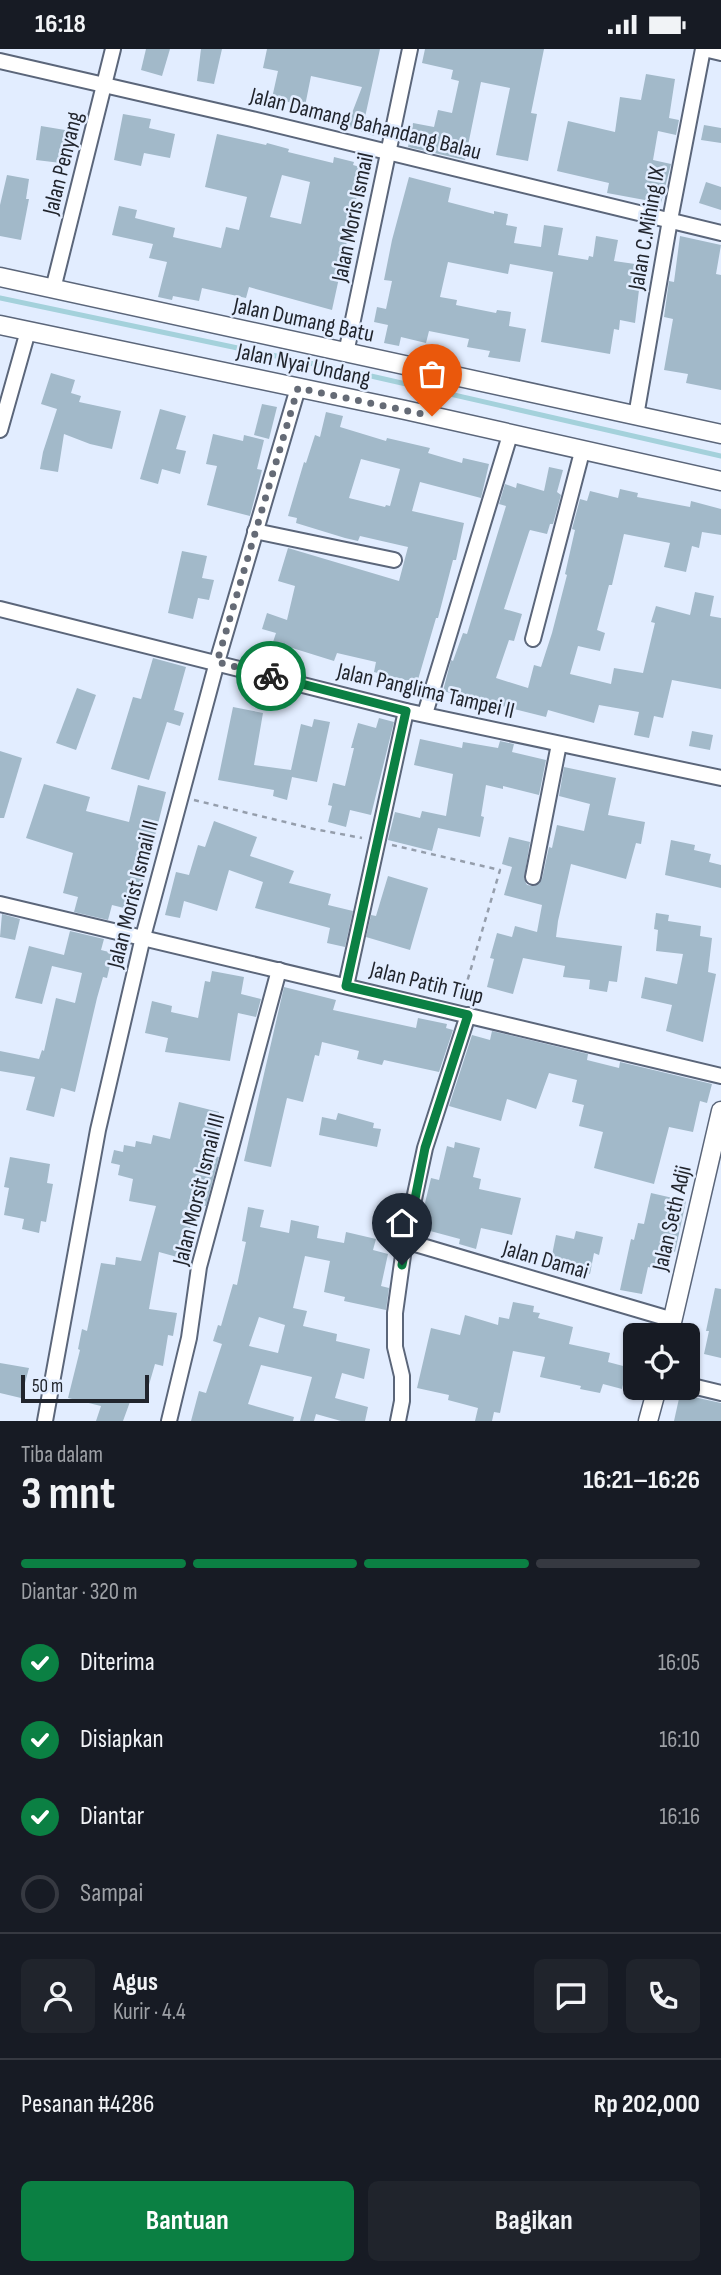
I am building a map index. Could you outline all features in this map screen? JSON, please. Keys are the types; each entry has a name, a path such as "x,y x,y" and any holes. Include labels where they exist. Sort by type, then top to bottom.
{"street":[{"name":"Jalan Penyang","path":"53,289 113,49"},
{"name":"Jalan Moris Ismail","path":"346,353 411,49"},
{"path":"703,49 721,53"},
{"name":"Jalan C.Mihing IX","path":"636,416 703,49"},
{"name":"Jalan Damang Bahandang Balau","path":"0,61 721,233"},
{"name":"Jalan Dumang Batu","path":"0,277 721,434"},
{"name":"Jalan Nyai Undang","path":"0,325 721,481"},
{"path":"0,429 28,331"},
{"name":"Jalan Morist Ismail II","path":"45,1421 98,1130 143,937 217,662 298,388"},
{"path":"425,714 510,435"},
{"path":"533,639 582,451"},
{"path":"255,531 394,560"},
{"name":"Jalan Panglima Tampei II","path":"0,609 406,711 721,778"},
{"path":"346,986 406,711"},
{"path":"533,877 559,744"},
{"name":"Jalan Patih Tiup","path":"0,904 721,1076"},
{"name":"Jalan Morsit Ismail III","path":"169,1421 189,1338 199,1267 279,970"},
{"path":"398,1421 402,1401 402,1376 395,1347 396,1313 405,1241 425,1148 468,1015"},
{"name":"Jalan Seth Adji","path":"672,1323 716,1158 721,1111"},
{"name":"Jalan Damai","path":"405,1241 656,1323"},
{"path":"700,1388 721,1393"},
{"path":"648,1421 653,1400"}],"building":[{"path":"146,49 170,49 162,76 141,70"},
{"path":"201,49 222,49 214,84 197,81"},
{"path":"267,49 380,49 365,117 379,122 374,136 347,126 362,87 311,76 305,106 272,98 278,71 263,68"},
{"path":"425,49 544,49 531,113 537,114 528,161 496,155 510,88 481,82 465,160 408,147 413,123 434,127 438,110 452,113 459,81 451,79 453,70 422,63"},
{"path":"646,74 675,79 669,118 679,120 676,135 658,131 653,160 671,164 661,203 607,193 609,183 557,171 568,121 615,132 620,97 641,100"},
{"path":"123,114 151,119 149,128 175,134 170,158 144,153 141,166 114,160"},
{"path":"704,125 721,128 721,143 701,140"},
{"path":"41,126 65,130 61,163 36,160"},
{"path":"217,134 266,145 267,143 289,149 288,152 333,163 334,157 354,162 353,165 363,168 332,310 249,287 246,298 202,288 199,301 173,296 172,300 158,297 167,262 149,258 153,244 112,235 119,206 137,210 135,218 175,228 173,237 221,248 226,227 239,230 247,197 205,187","holes":["282,175 310,182 301,224 270,217"]},
{"path":"7,175 29,179 26,199 29,199 21,240 0,236 0,205"},
{"path":"409,177 451,188 448,202 494,214 494,211 508,214 506,225 517,227 514,243 541,247 544,225 563,228 558,255 588,260 589,256 593,257 596,236 618,240 614,261 642,265 635,323 620,320 619,330 614,329 610,354 541,342 553,272 510,264 508,274 448,262 440,297 457,300 456,305 496,313 497,310 511,312 509,326 526,329 520,362 488,357 490,351 467,347 469,339 429,331 426,343 401,337 399,346 384,343 388,325 374,322 377,307 386,309 392,281 384,280"},
{"path":"706,182 721,187 721,210 699,203"},
{"path":"680,236 721,245 716,274 721,275 721,390 686,383 688,374 664,370 673,319 664,317 669,281 674,282"},
{"path":"51,373 75,380 71,393 81,396 79,402 121,411 112,449 64,434 58,472 40,469 57,409 41,404"},
{"path":"262,404 277,407 269,439 254,435"},
{"path":"160,409 186,416 176,449 186,451 180,474 162,469 158,484 140,479"},
{"path":"326,412 343,416 340,427 386,441 387,438 430,448 428,453 462,463 463,458 489,464 481,498 420,482 412,511 464,523 456,560 453,560 417,683 374,672 376,662 337,653 334,661 273,642 276,633 262,629 267,613 287,620 295,586 278,581 288,548 399,581 408,547 360,536 358,541 345,538 296,523 297,518 288,516 304,462 306,463 315,435 320,437","holes":["361,459 400,469 390,506 349,498"]},
{"path":"213,434 243,441 244,435 264,440 257,469 262,470 250,516 207,505 217,466 206,464"},
{"path":"549,467 563,470 557,492 561,495 553,524 550,524 547,534 529,532 504,609 522,614 514,641 509,640 496,678 528,688 534,665 541,667 552,633 567,575 565,574 575,530 572,529 580,499 587,501 590,491 618,498 620,489 638,493 637,497 690,507 691,501 721,509 721,535 702,532 699,548 692,546 686,572 664,567 670,543 624,534 612,585 609,585 597,630 605,633 600,651 578,646 570,674 611,684 614,668 643,673 655,623 651,622 656,606 690,615 695,592 714,596 710,616 721,618 721,689 672,680 663,718 654,716 649,738 634,735 639,712 599,705 594,723 548,710 546,717 443,691 451,660 453,661 463,633 467,634 506,506 499,504 505,484 516,488 517,483 544,491"},
{"path":"182,551 207,556 202,578 214,580 209,600 198,598 193,619 168,613"},
{"path":"153,658 186,667 174,710 184,713 180,726 167,722 149,780 111,769 133,697 141,699"},
{"path":"77,688 96,695 76,750 56,743"},
{"path":"233,707 263,713 254,765 291,770 301,724 312,727 314,719 330,722 317,782 292,777 287,800 273,796 274,790 218,780"},
{"path":"379,718 394,722 371,815 350,810 346,827 328,822 332,806 328,805 333,783 345,786 358,723 376,728"},
{"path":"692,731 713,735 710,750 689,746"},
{"path":"420,739 462,748 463,742 498,748 500,741 514,744 512,752 546,760 539,795 503,786 503,789 486,785 480,837 438,828 432,851 388,840 395,812 420,818 422,811 446,816 453,774 414,765"},
{"path":"0,751 22,758 4,818 0,818"},
{"path":"564,767 616,778 608,815 645,822 641,844 636,843 626,879 571,864 558,921 556,937 622,946 617,982 609,981 607,992 589,989 590,980 563,977 565,966 523,958 513,994 487,987 494,959 490,958 497,933 512,937 515,926 537,932 542,905 504,895 512,867 502,864 509,837 530,842 524,879 527,885 535,886 542,879 557,825 584,831 590,804 559,796"},
{"path":"44,784 90,797 86,811 129,822 138,785 166,792 136,911 112,905 108,920 74,912 78,897 63,893 73,853 26,838"},
{"path":"214,821 257,837 250,856 294,871 289,883 331,894 328,905 353,911 345,947 327,943 330,928 255,908 263,882 229,870 217,911 184,901 180,918 165,915 176,872 189,875 198,845 205,847"},
{"path":"671,840 695,845 694,850 711,854 709,862 721,865 721,888 665,875"},
{"path":"388,876 428,888 410,950 366,937 371,915 376,916"},
{"path":"656,913 669,915 668,921 701,926 700,936 712,938 708,972 716,974 703,1042 666,1031 672,1005 641,998 645,977 677,984 683,954 656,951"},
{"path":"2,914 20,919 15,940 0,937"},
{"path":"70,931 104,939 101,950 113,953 107,978 103,977 97,998 75,1092 61,1088 54,1117 26,1110 35,1077 0,1071 0,1051 39,1059 42,1050 44,1051 56,998 75,1003 82,973 52,966 42,1004 15,998 29,946 64,955"},
{"path":"212,971 244,977 241,994 261,999 256,1017 238,1013 230,1061 165,1052 168,1038 145,1033 152,1001 172,1006 171,1012 198,1018 205,981 210,982"},
{"path":"284,987 336,1000 333,1010 416,1028 418,1018 447,1024 446,1028 453,1030 439,1072 384,1060 382,1065 357,1059 359,1051 322,1042 319,1056 315,1055 303,1102 287,1098 271,1167 244,1161"},
{"path":"492,1031 588,1054 587,1060 619,1068 620,1062 712,1084 707,1103 700,1101 693,1132 669,1127 654,1184 594,1168 603,1132 579,1126 584,1105 572,1102 577,1080 549,1073 536,1109 507,1099 501,1121 449,1106 472,1035 490,1040"},
{"path":"179,1102 219,1112 212,1156 219,1157 206,1206 196,1204 188,1238 194,1240 188,1260 159,1252 149,1309 177,1313 173,1336 168,1335 163,1366 155,1364 144,1402 131,1399 123,1421 96,1421 101,1406 68,1398 80,1350 82,1329 87,1331 101,1263 115,1265 116,1257 141,1261 156,1206 129,1201 133,1179 118,1175 120,1165 111,1163 114,1150 123,1152 124,1145 135,1147 136,1141 151,1144 153,1135 170,1139"},
{"path":"338,1113 374,1123 373,1128 381,1129 377,1147 319,1135 322,1117 336,1120"},
{"path":"455,1142 480,1148 473,1177 481,1179 479,1189 521,1198 512,1235 481,1228 476,1249 459,1244 460,1239 419,1228 431,1178 439,1180 447,1146 454,1148"},
{"path":"10,1157 50,1164 47,1183 53,1184 46,1222 41,1221 39,1233 22,1229 24,1219 4,1215 9,1188 4,1187"},
{"path":"651,1193 686,1201 675,1252 670,1250 666,1271 648,1267 642,1294 620,1290 631,1239 634,1240 638,1223 644,1224"},
{"path":"248,1207 264,1210 260,1227 289,1233 291,1220 319,1226 317,1238 344,1243 346,1232 376,1239 373,1250 388,1254 381,1286 389,1288 386,1310 344,1301 345,1297 324,1292 330,1261 305,1256 293,1308 307,1311 303,1326 337,1334 336,1341 370,1349 364,1379 342,1373 335,1398 368,1407 365,1421 341,1421 316,1414 314,1421 300,1421 312,1377 261,1365 248,1404 294,1417 293,1421 191,1421 199,1391 206,1393 222,1344 213,1341 218,1325 221,1326 233,1284 237,1285 246,1242 242,1241","holes":["259,1317 285,1325 278,1353 249,1346"]},
{"path":"576,1231 603,1237 599,1255 594,1253 590,1274 550,1265 556,1235 574,1239"},
{"path":"715,1288 721,1289 721,1358 704,1354"},
{"path":"513,1302 534,1306 533,1312 540,1313 538,1318 573,1327 569,1344 610,1353 608,1362 623,1366 622,1389 603,1384 600,1393 540,1377 545,1357 513,1351 500,1413 494,1412 492,1421 475,1421 478,1408 448,1400 449,1395 417,1388 431,1328 460,1335 465,1315 498,1325 499,1317 509,1319"},
{"path":"0,1363 29,1368 21,1398 0,1393"},
{"path":"700,1398 721,1403 721,1421 674,1421 679,1400"}],"waterway":[{"path":"0,298 371,376 721,456"}],"way so far":[{"path":"271,676 217,662 298,388 432,416"}],"route":[{"path":"271,676 406,711 346,986 468,1015 425,1148 402,1265"}]}
